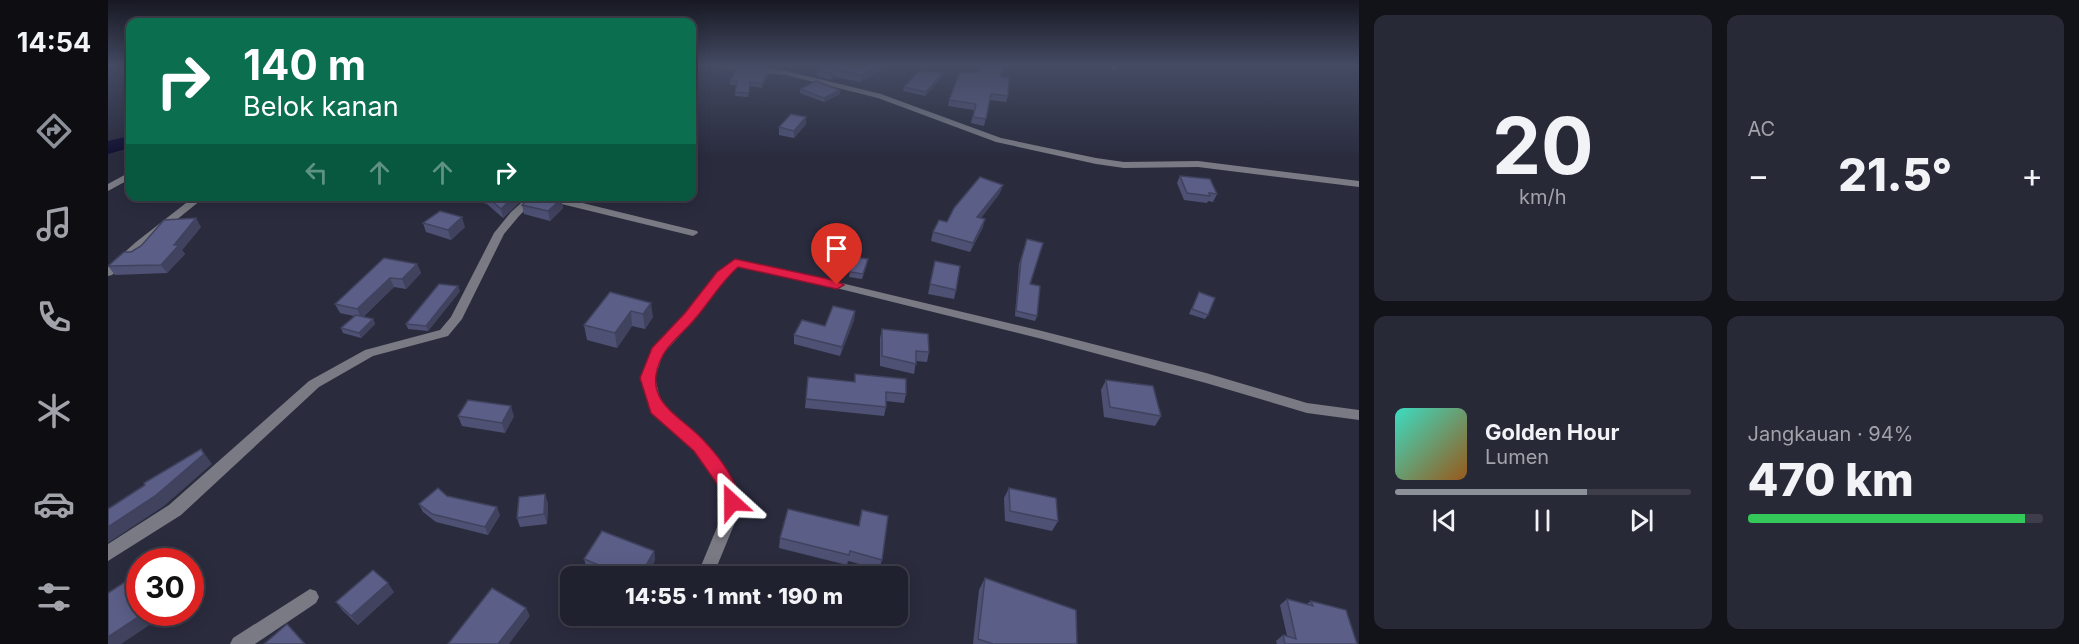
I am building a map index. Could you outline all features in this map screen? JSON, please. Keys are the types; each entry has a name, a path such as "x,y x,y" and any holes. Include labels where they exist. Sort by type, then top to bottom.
{"street":[{"path":"881,96 999,140 1096,161 1124,165 1198,164 1359,184"},
{"path":"108,188 126,178"},
{"path":"108,273 140,244 196,201"},
{"path":"108,553 175,510 314,384 369,353 444,333 456,319 500,232 529,201"},
{"path":"562,201 693,233"},
{"path":"709,566 728,520 732,502 728,485 700,446 656,409 648,378 657,352 690,317 721,275 735,263 816,280 1053,338 1206,378 1306,408 1359,415"},
{"path":"239,644 310,597"}],"building":[{"path":"951,96 991,96 986,119 973,117 976,104 949,100"},
{"path":"791,114 806,117 794,131 779,127"},
{"path":"1180,176 1210,179 1217,194 1209,193 1210,196 1187,193"},
{"path":"980,177 1003,185 977,217 985,219 973,243 933,232 939,220 947,222 954,208"},
{"path":"492,201 509,201 501,209"},
{"path":"526,201 559,201 548,211 522,205"},
{"path":"440,211 462,217 448,230 423,223"},
{"path":"196,218 174,245 179,245 161,265 108,266 124,252 131,252 141,246 164,220"},
{"path":"1027,239 1043,243 1030,284 1040,286 1037,316 1016,311 1021,260"},
{"path":"855,257 868,259 863,274 850,272"},
{"path":"384,258 417,264 402,279 390,278 357,309 335,304"},
{"path":"935,261 960,266 956,290 930,284"},
{"path":"439,284 458,286 426,326 406,324"},
{"path":"610,292 651,303 643,314 631,311 615,333 584,325"},
{"path":"1199,292 1215,298 1208,315 1192,309"},
{"path":"833,306 855,311 842,347 794,335 802,320 825,326"},
{"path":"356,315 373,319 359,333 341,328"},
{"path":"882,329 928,334 929,352 916,351 916,364 882,356"},
{"path":"855,374 906,379 906,394 886,392 886,407 806,399 808,377 855,382"},
{"path":"1106,380 1153,386 1161,416 1110,407"},
{"path":"468,400 511,406 502,423 458,416"},
{"path":"201,449 204,454 155,496 108,527 108,509 145,485 144,483"},
{"path":"438,488 447,496 497,507 485,527 432,514 419,504"},
{"path":"1009,488 1056,498 1058,521 1010,511"},
{"path":"545,494 544,514 517,518 519,497"},
{"path":"788,509 859,526 862,510 888,516 882,560 850,551 849,555 780,538"},
{"path":"602,531 654,551 646,566 601,566 584,559"},
{"path":"373,570 388,583 351,616 336,602"},
{"path":"985,578 1076,610 1077,644 993,644 978,639"},
{"path":"126,581 126,625 108,637 108,593"},
{"path":"492,588 526,608 498,644 448,644"},
{"path":"1287,599 1313,606 1311,601 1346,610 1357,644 1285,644 1283,635 1296,639"},
{"path":"287,624 305,644 264,644"}],"waterway":[{"path":"108,148 126,143"}],"route":[{"path":"732,502 728,485 700,446 656,409 648,378 657,352 690,317 721,275 735,263 837,285"}]}
